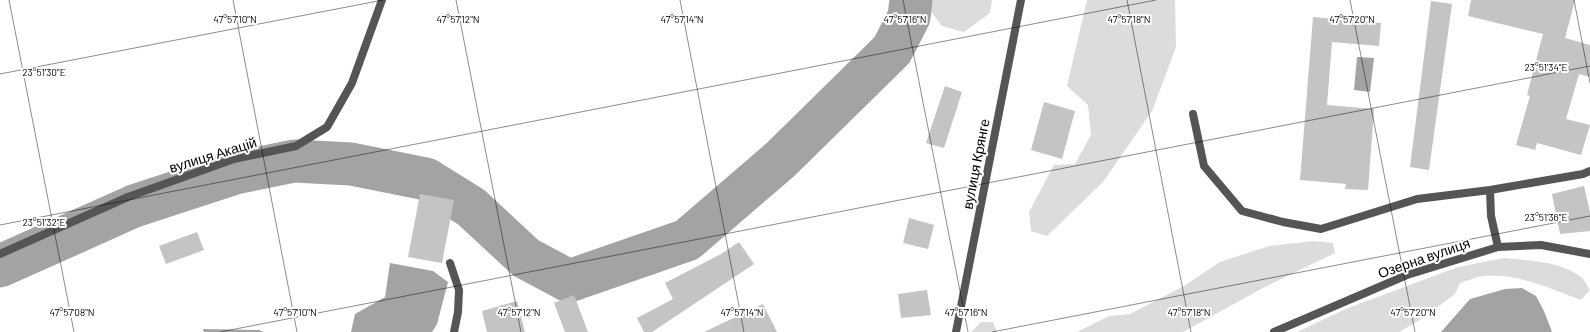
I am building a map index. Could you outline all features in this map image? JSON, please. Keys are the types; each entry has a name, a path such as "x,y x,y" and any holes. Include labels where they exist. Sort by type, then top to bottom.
{"street":[{"name":"вулиця Акацій","path":"0,254 128,197 234,159 296,146 327,127 352,83 382,0"},
{"name":"вулиця Крянге","path":"956,332 1021,0"},
{"path":"1193,114 1204,166 1242,211 1283,222 1321,229 1416,199 1490,190 1583,174 1590,171"},
{"path":"1490,190 1491,216 1498,247"},
{"name":"Озерна вулиця","path":"1274,332 1407,276 1498,247 1541,245 1590,254"},
{"path":"450,263 459,290 458,312 454,332"}],"shaded area":[{"path":"930,0 992,0 990,13 964,32 942,26 928,8"},
{"path":"1087,0 1175,0 1176,47 1152,111 1103,182 1047,236 1031,231 1029,212 1054,165 1075,164 1091,135 1088,105 1067,86"},
{"path":"1357,57 1374,58 1370,92 1354,90"},
{"path":"1314,241 1333,243 1335,253 1261,289 1183,332 1077,332 1109,316 1130,314 1184,286 1220,262 1269,246"},
{"path":"1504,258 1534,261 1564,268 1581,277 1590,290 1581,300 1545,286 1521,279 1483,276 1460,283 1455,294 1420,320 1399,332 1297,332 1348,308 1458,267"},
{"path":"390,263 433,271 448,282 437,324 432,332 351,332 355,314 385,297"},
{"path":"1522,288 1536,296 1544,311 1552,332 1441,332 1470,299 1505,289"},
{"path":"981,322 993,322 997,332 971,332"},
{"path":"203,329 259,330 264,332 204,332"}],"building":[{"path":"1471,0 1575,0 1565,38 1590,45 1590,77 1579,74 1566,119 1590,125 1581,155 1537,143 1535,150 1516,145 1530,96 1527,95 1543,34 1468,16"},
{"path":"1431,1 1452,4 1429,170 1410,167"},
{"path":"1313,17 1381,23 1379,46 1332,42 1327,105 1374,109 1368,190 1345,189 1346,184 1300,180"},
{"path":"945,86 962,92 944,148 926,143"},
{"path":"1044,102 1075,111 1062,159 1031,150"},
{"path":"1584,186 1590,212 1590,231 1560,234 1552,194"},
{"path":"420,194 454,200 442,263 408,257"},
{"path":"909,218 934,225 928,249 903,243"},
{"path":"197,232 204,250 166,264 159,246"},
{"path":"739,242 754,264 652,332 644,332 637,318 673,299 665,283 721,254"},
{"path":"927,290 931,315 901,318 898,294"},
{"path":"574,295 588,332 565,332 554,303"},
{"path":"517,301 525,332 487,332 482,311"},
{"path":"763,304 777,332 704,332"}],"waterway":[{"path":"0,266 134,206 235,173 294,161 351,164 426,179 471,207 526,258 569,281 687,240 780,160 892,50 909,17 911,0"}]}
